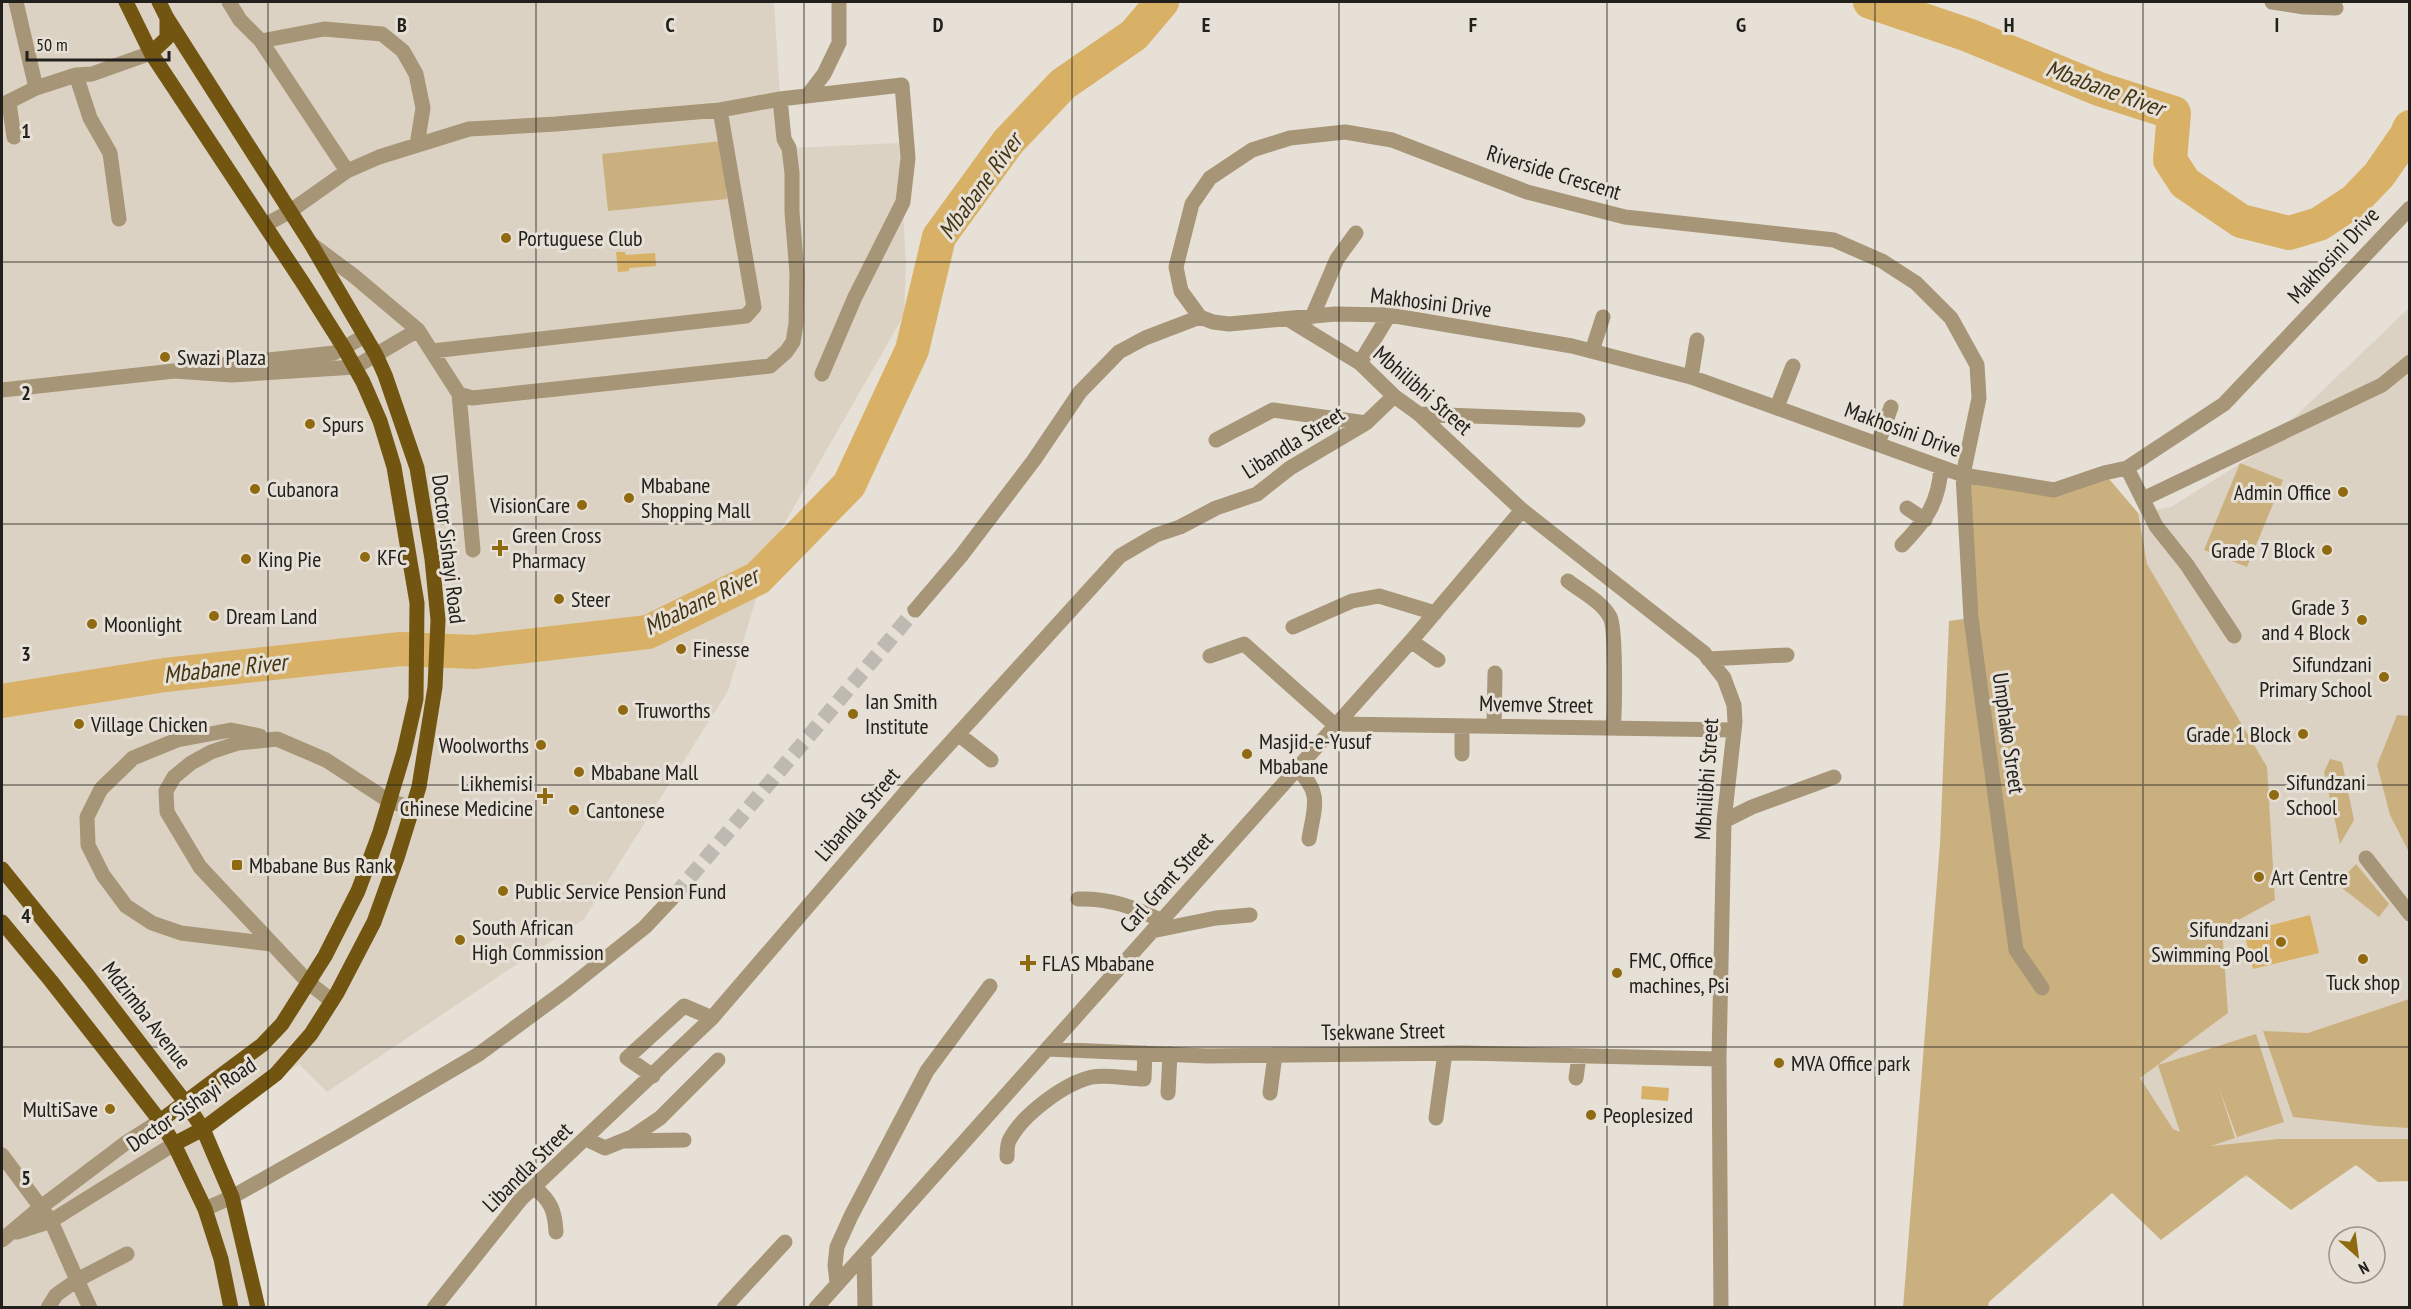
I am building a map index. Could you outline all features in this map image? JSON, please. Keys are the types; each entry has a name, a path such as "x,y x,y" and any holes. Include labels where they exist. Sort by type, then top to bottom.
{"main road":[{"name":"Doctor Sishayi Road","path":"126,2 151,53 265,225 355,367 380,421 394,467 417,603 416,699 404,752 358,891 309,984 282,1024 262,1045 160,1121"},
{"name":"Doctor Sishayi Road","path":"159,2 311,244 376,355 417,468 432,560 438,620 435,687 430,730 419,786 374,922 332,1001 311,1034 276,1074 203,1129 174,1144"},
{"path":"151,53 167,38 167,18"},
{"name":"Mdzimba Avenue","path":"2,869 186,1102 203,1129 232,1197 258,1308"},
{"path":"2,922 160,1121 174,1144 205,1209 221,1259 231,1308"}],"street":[{"path":"16,2 36,88"},
{"path":"229,2 240,20 261,41 347,171"},
{"path":"808,95 824,74 839,43 839,2"},
{"path":"2272,2 2304,7 2336,8"},
{"path":"261,41 324,29 382,34 403,51 416,74 423,108 417,145"},
{"path":"14,137 5,104 36,88 76,75 92,74 151,53"},
{"path":"76,75 90,118 110,153 119,219"},
{"path":"265,225 289,212 347,171 379,157 469,129 720,110 808,95 902,85 908,158 903,201 855,297 822,374"},
{"path":"459,394 472,398 762,368 776,362 793,342 796,324 797,273 792,212 792,173 789,148 784,139 780,99"},
{"path":"432,351 746,316 754,307 720,110"},
{"name":"Riverside Crescent","path":"1200,317 1181,291 1176,267 1192,204 1210,178 1252,150 1290,138 1345,132 1392,140 1527,192 1625,218 1834,240 1882,261 1916,283 1951,318 1977,365 1979,398 1963,475"},
{"name":"Makhosini Drive","path":"1288,320 1335,314 1389,315 1592,351 1691,377 1963,475 2054,490 2104,473 2127,468 2224,404 2409,208"},
{"path":"1312,317 1337,259 1356,233"},
{"path":"311,244 354,276 418,330 459,394 473,550"},
{"path":"1360,363 1389,315"},
{"path":"915,610 962,556 1034,460 1080,392 1119,352 1145,338 1200,317 1213,322 1229,324 1288,320"},
{"path":"1592,351 1603,317"},
{"name":"Mbhilibhi Street","path":"1288,320 1360,363 1394,396 1419,414 1522,510 1708,659 1724,678 1728,687 1734,705 1734,730 1724,821 1719,1059 1721,1308"},
{"path":"174,371 232,375 355,367 418,330"},
{"path":"2,390 334,353 365,336"},
{"path":"1691,377 1697,340"},
{"path":"2143,499 2382,385 2409,362"},
{"path":"1777,407 1793,366"},
{"name":"Libandla Street","path":"434,1308 521,1199 712,1018 958,734 1120,556 1156,535 1180,527 1216,508 1257,494 1290,468 1366,423 1394,396"},
{"path":"1878,444 1891,407"},
{"path":"1216,440 1273,410 1366,423"},
{"path":"1419,414 1578,420"},
{"path":"1902,545 1925,520 1940,486 1941,467"},
{"path":"2127,468 2156,526 2187,565 2234,636"},
{"name":"Umphako Street","path":"1963,475 1971,618 2016,950 2042,988"},
{"path":"1907,508 1925,520"},
{"name":"Carl Grant Street","path":"816,1308 1337,725 1522,510"},
{"path":"1568,581 1602,606 1612,619 1615,709 1613,728"},
{"path":"1293,627 1352,601 1379,596 1435,613"},
{"path":"1411,641 1438,660"},
{"path":"1210,657 1244,644 1337,725"},
{"path":"1708,659 1787,655"},
{"path":"1494,726 1495,672"},
{"name":"Mvemve Street","path":"1337,725 1734,730"},
{"path":"1462,726 1462,754"},
{"path":"271,944 181,933 152,923 126,906 103,875 88,845 87,817 101,789 133,758 177,740 231,730 277,739 326,760 389,801 413,808"},
{"path":"958,734 990,760"},
{"path":"277,739 238,743 211,752 191,763 174,777 166,791 167,812 200,867 309,984 332,1001"},
{"path":"1297,769 1310,781 1315,802 1309,839"},
{"path":"1724,821 1752,807 1834,777"},
{"path":"2366,858 2409,914"},
{"path":"205,1209 232,1197 339,1137 479,1054 566,990 645,927 675,895"},
{"path":"1078,899 1100,898 1134,907 1157,926 1250,915"},
{"path":"837,1282 834,1265 837,1247 851,1216 927,1071 990,986"},
{"path":"653,1076 627,1059 684,1006 712,1018"},
{"name":"Tsekwane Street","path":"1047,1049 1207,1056 1445,1053 1719,1059"},
{"path":"1007,1157 1009,1140 1027,1117 1058,1093 1074,1083 1094,1077 1144,1079 1145,1053"},
{"path":"1436,1118 1445,1053"},
{"path":"1168,1093 1170,1054"},
{"path":"1270,1093 1275,1055"},
{"path":"1576,1078 1579,1056"},
{"path":"586,1139 605,1148 624,1141 660,1118 717,1060"},
{"name":"Doctor Sishayi Road","path":"6,1237 41,1207 127,1142 160,1121"},
{"path":"624,1141 684,1140"},
{"name":"Doctor Sishayi Road","path":"6,1237 51,1221 174,1144"},
{"path":"2,1155 51,1221 90,1308"},
{"path":"534,1187 544,1195 555,1213 556,1233"},
{"path":"724,1308 785,1242"},
{"path":"48,1308 56,1295 77,1280 127,1254"},
{"path":"864,1256 865,1308"}],"shaded area":[{"path":"2,2 774,2 781,112 789,148 899,143 906,263 904,315 773,543 728,691 584,919 327,1092 299,1064 203,1129 258,1307 2,1308"},
{"path":"722,141 727,199 608,211 602,154"},
{"path":"616,252 625,252 626,255 655,253 656,266 629,268 629,271 618,272"},
{"name":"Sifundzani School","path":"2409,308 2409,1160 2157,1188 2140,1077 2138,513 2171,507 2257,453"},
{"path":"2240,463 2283,480 2247,567 2204,550"},
{"path":"2104,473 2138,513 2147,564 2267,767 2275,900 2222,929 2228,1013 2140,1078 2173,1129 2180,1132 2158,1065 2256,1034 2284,1122 2237,1137 2219,1088 2235,1138 2211,1146 2279,1139 2409,1139 2409,1181 2378,1182 2356,1165 2291,1210 2246,1175 2161,1240 2112,1193 1989,1302 1988,1307 1903,1308 1940,844 1949,621 1970,618 1963,475 2054,490"},
{"path":"2397,715 2409,716 2409,852 2390,815 2377,765"},
{"path":"2330,759 2342,762 2354,820 2340,844 2324,772"},
{"path":"2356,864 2389,904 2379,917 2337,884"},
{"name":"Sifundzani Swimming Pool","path":"2310,915 2319,953 2253,969 2244,932"},
{"path":"2409,999 2409,1128 2293,1117 2263,1031 2308,1033"},
{"path":"1642,1086 1669,1088 1668,1101 1641,1099"}],"waterway":[{"name":"Mbabane River","path":"2,701 165,675 401,649 474,652 648,632 758,578 849,485 912,350 939,237 1008,142 1063,84 1134,35 1162,2"},
{"name":"Mbabane River","path":"1870,2 1968,35 2099,89 2174,113 2170,160 2185,183 2241,221 2289,233 2319,224 2354,201 2379,175 2410,127"}],"tunnel":[{"path":"675,895 915,610"}],"place":[{"name":"Portuguese Club","path":"506,238"},
{"name":"Swazi Plaza","path":"165,357"},
{"name":"Spurs","path":"310,424"},
{"name":"Cubanora","path":"255,489"},
{"name":"Admin Office","path":"2343,492"},
{"name":"Mbabane Shopping Mall","path":"629,498"},
{"name":"VisionCare","path":"582,505"},
{"name":"Green Cross Pharmacy","path":"500,548"},
{"name":"Grade 7 Block","path":"2327,550"},
{"name":"KFC","path":"365,557"},
{"name":"King Pie","path":"246,559"},
{"name":"Steer","path":"559,599"},
{"name":"Dream Land","path":"214,616"},
{"name":"Grade 3 and 4 Block","path":"2362,620"},
{"name":"Moonlight","path":"92,624"},
{"name":"Finesse","path":"681,649"},
{"name":"Sifundzani Primary School","path":"2384,677"},
{"name":"Truworths","path":"623,710"},
{"name":"Ian Smith Institute","path":"853,714"},
{"name":"Village Chicken","path":"79,724"},
{"name":"Grade 1 Block","path":"2303,734"},
{"name":"Woolworths","path":"541,745"},
{"name":"Masjid-e-Yusuf Mbabane","path":"1247,754"},
{"name":"Mbabane Mall","path":"579,772"},
{"name":"Sifundzani School","path":"2274,795"},
{"name":"Likhemisi Chinese Medicine","path":"545,796"},
{"name":"Cantonese","path":"574,810"},
{"name":"Mbabane Bus Rank","path":"237,865"},
{"name":"Art Centre","path":"2259,877"},
{"name":"Public Service Pension Fund","path":"503,891"},
{"name":"South African High Commission","path":"460,940"},
{"name":"Sifundzani Swimming Pool","path":"2281,942"},
{"name":"Tuck shop","path":"2363,959"},
{"name":"FLAS Mbabane","path":"1028,963"},
{"name":"FMC, Office machines, Psi","path":"1617,973"},
{"name":"MVA Office park","path":"1779,1063"},
{"name":"MultiSave","path":"110,1109"},
{"name":"Peoplesized","path":"1591,1115"}]}
